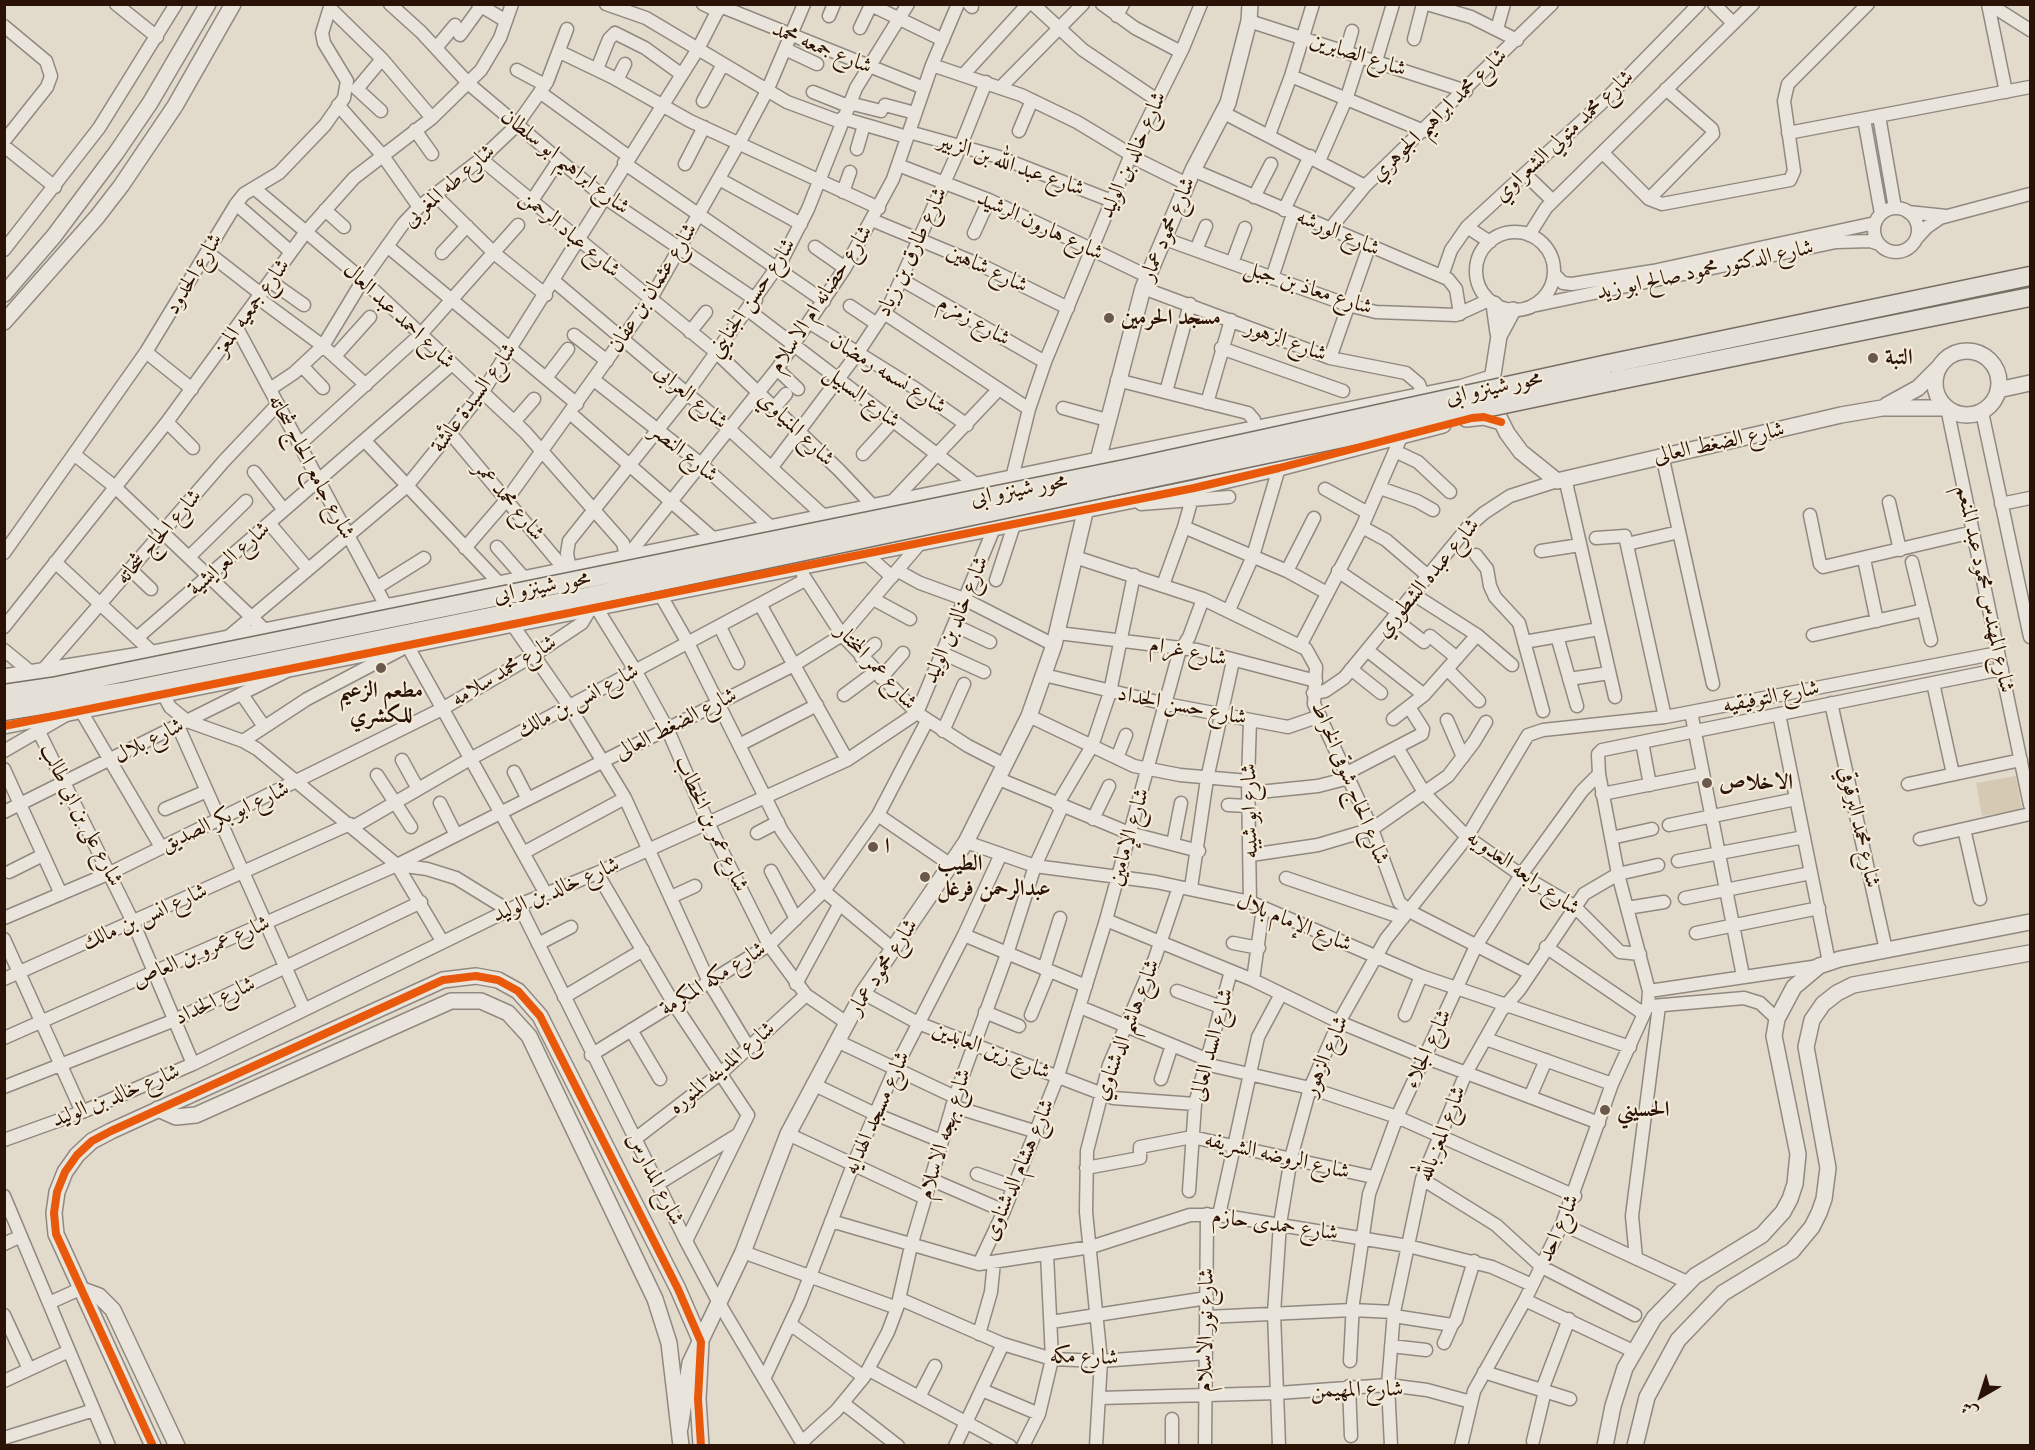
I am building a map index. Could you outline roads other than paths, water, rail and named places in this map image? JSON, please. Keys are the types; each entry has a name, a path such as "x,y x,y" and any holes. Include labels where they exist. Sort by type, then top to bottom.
{"main road":[{"name":"محور شينزو ابى","path":"4,711 122,692 455,624 1611,372 2031,276"},
{"name":"محور شينزو ابى","path":"4,694 87,680 1611,372 2031,297"}],"street":[{"path":"116,4 157,37"},
{"path":"4,250 56,187 116,103 176,4"},
{"path":"4,294 79,202 150,103 208,4"},
{"path":"4,322 97,218 175,106 233,4"},
{"name":"شارع ابراهيم ابو سلطان","path":"390,4 470,84 516,126 604,196 680,248 752,305"},
{"name":"شارع جمعيه المعز","path":"4,627 167,422 291,252 325,210 354,178 432,118 470,84 492,55 512,4"},
{"name":"شارع عبد الله بن الزبير","path":"606,4 646,18 767,91 800,108 841,120 961,145 1037,170 1112,201"},
{"name":"شارع جمعه محمد","path":"703,4 720,7 924,88"},
{"name":"شارع عثمان بن عفان","path":"465,548 508,498 650,300 767,91 804,4"},
{"name":"شارع حسن الجنايني","path":"568,570 569,541 687,393 778,267 801,224 841,120 868,67 908,4"},
{"name":"شارع حضانه ام الاسلام","path":"623,559 759,393 810,323 845,268 879,208 898,165 932,65 958,4"},
{"path":"964,74 1028,4"},
{"path":"1033,4 1058,29 1107,68 1156,100"},
{"path":"1001,87 1083,4"},
{"path":"1102,4 1120,10 1181,52"},
{"name":"شارع خالد بن الوليد","path":"1012,478 1029,409 1045,362 1130,155 1202,4"},
{"name":"شارع محمود عمار","path":"1098,460 1145,282 1190,177 1224,113 1249,21 1250,4"},
{"path":"1269,135 1292,76 1313,4"},
{"path":"1376,61 1393,4"},
{"path":"1497,29 1504,4"},
{"name":"شارع محمد ابراهيم الجوهري","path":"1329,230 1365,186 1466,91 1552,4"},
{"name":"شارع محمد متولي الشعراوي","path":"1442,276 1451,250 1467,227 1607,98 1699,4"},
{"path":"1714,4 1733,24"},
{"name":"شارع محمد متولي الشعراوي","path":"1529,235 1537,218 1553,201 1753,4"},
{"path":"1603,153 1649,199 1666,204 1790,180 1794,175 1784,101 1788,84 1868,4"},
{"path":"1988,4 2031,30"},
{"path":"1988,4 2006,92"},
{"path":"436,48 458,30 479,5 506,21"},
{"path":"860,28 870,5 943,39"},
{"path":"1414,39 1428,5 1471,17 1517,40"},
{"path":"331,7 382,59 432,118"},
{"name":"شارع الحدود","path":"4,553 146,352 236,204 254,188 279,173 325,125 347,90 347,81 324,43 322,33 331,7"},
{"name":"شارع السيدة عائشة","path":"226,639 407,486 482,393 546,295 626,160 698,49 720,7"},
{"name":"شارع الصابرين","path":"1249,21 1466,91"},
{"path":"4,26 46,61 51,71 47,87 7,133"},
{"name":"شارع طه المغربى","path":"270,389 302,366 323,346 363,280 419,207 481,159 516,126 543,89 560,52 567,28"},
{"path":"1346,52 1352,31"},
{"path":"597,69 609,39 615,33 645,48 681,74"},
{"path":"785,49 817,64"},
{"path":"560,52 597,69 660,106 818,182 879,208"},
{"path":"1272,278 1289,212 1314,158 1347,97 1360,56"},
{"path":"381,111 357,89 382,59"},
{"path":"617,80 625,64"},
{"path":"703,101 723,64"},
{"name":"شارع الورشه","path":"932,65 964,74 1032,100 1077,122 1130,155 1254,197 1369,248 1442,276"},
{"path":"517,70 543,89 626,160 699,215 778,267 824,301"},
{"path":"1292,76 1424,131"},
{"name":"شارع طارق بن زياد","path":"772,467 881,319 902,280 986,82"},
{"path":"1788,133 2031,87"},
{"path":"1649,199 1713,134 1712,129 1666,89"},
{"path":"813,92 849,104 915,113"},
{"path":"1019,131 1032,100"},
{"path":"338,105 383,156 419,207"},
{"path":"1224,113 1365,186"},
{"path":"1879,116 1895,208"},
{"path":"1864,118 1878,218 1874,234 1879,244 1887,250 1902,252 1911,247 1927,227 1947,216 2031,194"},
{"path":"856,149 864,124"},
{"path":"685,164 704,127"},
{"path":"415,130 432,154"},
{"path":"4,147 56,187"},
{"name":"شارع عباد الرحمن","path":"481,159 577,241 717,353"},
{"path":"531,202 559,160"},
{"path":"1254,197 1271,164"},
{"name":"شارع هارون الرشيد","path":"898,165 989,200 1092,250 1145,282"},
{"path":"843,192 850,172"},
{"path":"1525,174 1553,201"},
{"path":"719,179 801,224"},
{"name":"شارع احمد عبد العال","path":"254,188 305,234 363,280 543,451 623,543 623,559"},
{"path":"435,195 494,253 546,295"},
{"path":"974,233 989,200"},
{"path":"79,202 97,218"},
{"path":"236,204 291,252"},
{"path":"1878,218 1895,208 1908,212 1947,216"},
{"path":"325,210 344,227"},
{"path":"1908,212 1916,221 1917,238"},
{"name":"شارع الدكتور محمود صالح ابو زيد","path":"1532,306 1594,287 1878,218"},
{"name":"شارع شاهين","path":"872,220 985,267 1068,308"},
{"path":"300,444 421,334 518,225"},
{"path":"442,254 467,226"},
{"path":"1196,250 1206,226"},
{"path":"1467,227 1490,242"},
{"path":"1232,263 1245,228"},
{"path":"1491,302 1513,310 1532,306 1546,296 1554,274 1550,254 1541,243 1529,235 1508,233 1490,242 1479,257 1476,270 1480,289 1491,302 1499,336"},
{"name":"شارع معاذ بن جبل","path":"1165,239 1347,305 1388,313 1460,314 1491,302"},
{"name":"شارع الدكتور محمود صالح ابو زيد","path":"1554,274 1568,284 1594,287 1836,242 1870,241 1879,244"},
{"path":"387,246 546,378 573,409 630,465 715,540"},
{"path":"815,247 845,268"},
{"path":"1330,358 1369,248"},
{"path":"207,252 335,356 366,385"},
{"path":"1442,276 1456,289 1460,314"},
{"name":"شارع زمزم","path":"902,280 1045,362"},
{"path":"270,281 304,305"},
{"name":"شارع العرابى","path":"554,281 729,429 825,517"},
{"name":"شارع الزهور","path":"1145,282 1190,304 1330,358 1406,373 1419,384 1424,394"},
{"path":"1166,392 1190,304"},
{"name":"شارع السبيل","path":"752,305 838,380 977,485"},
{"path":"850,306 881,319 1029,409"},
{"path":"1513,310 1499,336 1491,378 1492,395 1501,422 1521,452 1561,480 1580,545 1615,697"},
{"path":"690,332 706,312"},
{"path":"335,356 370,317"},
{"path":"1207,402 1231,320"},
{"name":"شارع نسمه رمضان","path":"810,323 913,387 967,425"},
{"name":"شارع جامع الحاج شحاته","path":"237,328 386,606"},
{"path":"574,335 607,361"},
{"path":"1221,348 1343,391"},
{"path":"546,378 568,349"},
{"path":"146,352 192,389"},
{"path":"1975,352 1992,363 1998,376 1998,390 1991,405 1982,412 1966,415 1947,408 1939,398 1935,386 1939,366 1955,353 1975,352"},
{"name":"شارع المنياوي","path":"717,353 874,507"},
{"name":"شارع العرايشية","path":"138,637 452,364"},
{"path":"302,366 323,388"},
{"name":"شارع الضغط العالى","path":"1882,408 1918,388 1939,366"},
{"path":"774,408 792,391 777,369"},
{"path":"4,677 37,668 153,653 525,579 1424,394 1491,378"},
{"name":"شارع النصر","path":"594,380 701,465 772,528"},
{"path":"1118,380 1248,414 1254,420 1254,428"},
{"path":"1998,390 2031,383"},
{"path":"890,504 998,390"},
{"path":"1424,394 1430,428"},
{"path":"514,422 534,399"},
{"name":"شارع الحاج شحاته","path":"37,668 131,570 224,461 278,404"},
{"path":"1064,408 1107,420"},
{"name":"شارع الضغط العالى","path":"1561,480 1662,455 1882,408 1947,408"},
{"name":"شارع المهندس محمود عبد المنعم","path":"1947,408 2031,805"},
{"name":"شارع المهندس محمود عبد المنعم","path":"1982,412 2031,637"},
{"path":"1122,506 1193,494 1280,468 1399,444 1430,428 1478,417 1501,422"},
{"path":"863,454 892,421"},
{"path":"167,422 193,448"},
{"name":"شارع محمد عمر","path":"450,433 568,570"},
{"path":"365,441 500,584"},
{"path":"1075,557 1203,599 1300,645 1362,527 1399,444"},
{"path":"1399,444 1450,492"},
{"path":"75,455 115,487 210,575 266,631"},
{"path":"1662,455 1713,684"},
{"path":"1229,610 1253,556 1280,468"},
{"path":"254,472 284,510"},
{"name":"شارع عبده الشطوري","path":"1315,687 1335,686 1352,669 1468,527 1500,501 1561,480"},
{"path":"1380,488 1417,501 1433,510"},
{"path":"1325,489 1368,513"},
{"path":"1163,585 1184,528 1193,494"},
{"path":"4,726 1086,508 1193,494 1229,497"},
{"path":"2001,504 2031,498"},
{"path":"189,557 246,501"},
{"path":"1889,502 1900,550"},
{"name":"شارع محمود عمار","path":"680,1428 690,1363 743,1252 788,1134 863,993 966,842 1029,717 1056,639 1086,508"},
{"path":"1810,515 1822,566 1864,559 1973,532"},
{"path":"1287,571 1314,518"},
{"path":"996,580 1015,522"},
{"path":"269,523 308,569"},
{"name":"شارع خالد بن الوليد","path":"4,1140 82,1112 193,1064 514,907 597,873 847,760 922,717 942,653 995,526"},
{"path":"1362,527 1386,540 1428,576"},
{"path":"1184,528 1287,571 1327,592"},
{"path":"1628,544 1679,531"},
{"path":"1596,538 1623,535 1628,544 1665,717"},
{"name":"شارع الضغط العالى","path":"397,865 794,665 842,635 922,541"},
{"path":"1541,551 1580,545"},
{"path":"497,547 525,579"},
{"path":"663,551 657,559 656,574 664,586 678,590"},
{"path":"864,552 895,574 964,598 1056,639"},
{"path":"1476,555 1488,569 1490,586 1495,597 1517,618 1543,711"},
{"path":"376,588 424,558"},
{"path":"1864,559 1877,621"},
{"path":"56,562 153,653"},
{"path":"1912,562 1931,640"},
{"path":"604,563 617,569 624,582 622,592 612,603"},
{"name":"شارع عمر المختار","path":"798,566 842,635 878,675 922,717 1002,772 1060,806 1129,833 1199,851"},
{"path":"131,570 152,589"},
{"path":"1338,571 1427,639 1456,658"},
{"name":"شارع بهجه الاسلام","path":"803,1444 843,1403 866,1373 899,1304 911,1246 941,1141 972,1046 1007,954 1035,866 1060,806 1092,746 1110,692 1134,575"},
{"name":"شارع انس بن مالك","path":"4,979 351,825 806,580"},
{"path":"660,594 688,643 778,822 824,891 892,948"},
{"path":"1413,594 1477,635 1512,665"},
{"path":"873,599 910,619"},
{"name":"شارع الإمامين","path":"1058,1076 1106,920 1181,648 1190,637 1203,599"},
{"path":"761,606 847,760"},
{"name":"شارع محمد سلامه","path":"442,709 534,655 582,622 593,607"},
{"name":"شارع عمر بن الخطاب","path":"593,607 636,670 667,728 708,823 770,945 806,995 847,1023"},
{"path":"1814,636 1924,610"},
{"path":"512,624 604,760 625,798 709,982 749,1048"},
{"path":"954,625 990,642"},
{"path":"720,627 738,663"},
{"path":"1524,642 1599,629"},
{"path":"1393,719 1424,695 1477,635"},
{"path":"1557,636 1577,706"},
{"name":"شارع غرام","path":"1056,639 1120,640 1181,648 1233,661 1315,687"},
{"path":"861,657 875,644"},
{"path":"407,645 546,894"},
{"path":"243,741 263,725 407,645"},
{"name":"شارع الحاج شوقى الخراط","path":"1300,645 1314,660 1315,687 1312,699 1371,829 1395,896 1406,914"},
{"path":"4,650 37,668"},
{"path":"1367,650 1424,695"},
{"path":"844,695 878,675 903,653"},
{"path":"942,653 984,672"},
{"name":"شارع التوفيقيه","path":"1543,730 1665,717 1998,653"},
{"path":"1185,888 1199,851 1207,779 1233,661"},
{"name":"شارع بلال","path":"4,812 243,696 294,668"},
{"path":"1352,669 1381,693"},
{"path":"1447,669 1479,701"},
{"name":"شارع التوفيقيه","path":"1599,774 1597,758 1602,750 2002,669"},
{"path":"1569,679 1609,673"},
{"name":"شارع حسن الحداد","path":"1044,675 1166,704 1279,725 1293,726 1320,716"},
{"path":"1932,683 1953,774"},
{"path":"943,731 964,684"},
{"path":"163,694 182,724 207,791 242,873 304,1009"},
{"path":"243,696 263,725"},
{"name":"شارع محمد البرقوقي","path":"1831,703 1886,950"},
{"path":"739,744 817,705"},
{"path":"1228,805 1249,794 1318,786 1348,775 1423,731 1409,707"},
{"name":"شارع ابو بكر الصديق","path":"4,918 111,873 161,846 298,782 442,709"},
{"path":"4,751 75,712"},
{"path":"75,712 111,760 161,846"},
{"path":"1691,712 1743,976"},
{"path":"1779,714 1819,909 1824,964"},
{"name":"شارع مكه المكرمة","path":"591,1055 770,945 824,891 878,815 922,717"},
{"path":"1029,717 1118,758 1149,769 1207,779 1249,794"},
{"name":"شارع ابو شيبه","path":"1250,720 1250,902"},
{"path":"1447,720 1463,757"},
{"path":"1251,855 1318,844 1371,829 1448,776 1485,722"},
{"path":"182,724 243,741 351,825 397,865 421,902 442,941"},
{"path":"1278,739 1279,725"},
{"name":"شارع الزهور","path":"1279,1446 1274,1313 1280,1224 1291,1158 1310,1088 1339,1022 1375,957 1467,837 1521,744 1528,735 1543,730"},
{"name":"شارع على بن ابى طالب","path":"39,732 111,873 193,1064"},
{"path":"1118,758 1126,735"},
{"path":"1642,742 1650,784"},
{"name":"شارع رابعه العدويه","path":"1397,747 1425,794 1467,837 1521,875 1574,906 1620,952 1640,954"},
{"path":"402,760 418,789"},
{"path":"1908,784 2021,760"},
{"path":"4,769 61,894"},
{"path":"514,771 528,799"},
{"path":"1599,774 1618,874 1649,992 1650,1009 1632,1216 1636,1258"},
{"name":"شارع الجلاء","path":"1350,1361 1352,1310 1373,1177 1397,1117 1476,946 1521,875 1582,791 1599,774"},
{"path":"1602,794 1703,774"},
{"path":"377,775 396,801 411,828"},
{"path":"1094,819 1109,786"},
{"path":"165,809 207,791"},
{"path":"523,853 625,798"},
{"path":"1669,825 1796,800"},
{"path":"440,803 456,835"},
{"path":"1173,844 1181,803"},
{"path":"1920,839 2031,814"},
{"path":"878,815 951,865"},
{"path":"757,833 778,822"},
{"path":"1611,838 1652,829"},
{"path":"1964,829 1980,899"},
{"path":"1678,861 1804,837"},
{"name":"شارع الإمام بلال","path":"966,842 1035,866 1118,876 1250,902 1421,976 1629,1047"},
{"name":"شارع مسجد الهدايه","path":"765,1377 895,1069 964,935 1001,854"},
{"path":"9,872 43,855"},
{"path":"397,865 428,868 456,878 514,907"},
{"name":"شارع عمرو بن العاص","path":"4,1038 397,865"},
{"name":"شارع المعز بالله","path":"1391,1446 1388,1385 1394,1314 1422,1179 1466,1073 1506,1006 1584,894 1618,874 1658,865"},
{"path":"771,871 795,919"},
{"path":"597,873 674,1004 748,1115 686,1240"},
{"path":"1685,898 1811,873"},
{"path":"1286,878 1406,914 1530,973"},
{"path":"671,897 696,886"},
{"name":"شارع هاشم الدشناوي","path":"1096,1446 1101,1361 1090,1247 1087,1151 1109,1065 1128,1026 1185,888"},
{"name":"شارع الحداد","path":"4,1087 175,1020 421,902"},
{"path":"1627,908 1664,902"},
{"path":"796,984 839,905"},
{"name":"شارع المدارس","path":"514,907 538,944 591,1055 719,1303 803,1444"},
{"path":"1253,980 1263,908"},
{"path":"1696,933 1819,909"},
{"path":"1031,1015 1060,918"},
{"path":"1106,920 1253,980 1339,1022 1424,1057 1599,1123"},
{"path":"1649,992 1824,964 2031,922"},
{"path":"538,944 571,927"},
{"path":"964,935 1086,986"},
{"path":"4,939 82,1112"},
{"path":"1233,943 1259,948"},
{"path":"1546,947 1650,1009 1744,998 1760,1003 1777,1019"},
{"path":"564,997 643,950"},
{"path":"1635,1446 1647,1397 1678,1340 1699,1315 1723,1293 1792,1251 1807,1233 1819,1213 1824,1199 1828,1168 1806,1047 1812,1020 1822,1004 1853,985 2031,953"},
{"path":"1605,1446 1618,1387 1633,1351 1654,1318 1687,1282 1711,1264 1762,1235 1783,1212 1795,1184 1797,1154 1774,1047 1777,1019 1794,987 1824,964"},
{"name":"شارع السد العالى","path":"1189,1191 1195,1104 1231,971"},
{"path":"153,1446 56,1234 56,1203 65,1173 77,1155 92,1141 158,1109 442,980 476,976 498,980 526,998 540,1016 689,1314 701,1342 698,1399 701,1446"},
{"path":"1405,1015 1421,976"},
{"path":"1177,991 1221,1007"},
{"name":"شارع زين العابدين","path":"863,993 918,1023 972,1046 1100,1093 1122,1100 1195,1104"},
{"name":"شارع نور الاسلام","path":"1205,1446 1207,1298 1213,1214 1234,1145 1258,1037 1281,994"},
{"name":"شارع المدينه المنوره","path":"635,1138 721,1073 806,995"},
{"path":"158,1109 176,1117 196,1115 441,1003 471,999 490,1004 516,1020 529,1036 647,1278 663,1320 681,1446"},
{"path":"1080,1007 1172,1045 1206,1062 1310,1088 1397,1117 1575,1196"},
{"name":"شارع احد","path":"1463,1445 1471,1402 1484,1372 1542,1267 1575,1196 1612,1084 1650,1009"},
{"path":"985,1012 1019,1026"},
{"path":"631,1030 660,1080"},
{"path":"1486,1039 1612,1084"},
{"path":"837,1041 895,1069 954,1102 1037,1132"},
{"path":"1161,1080 1172,1045"},
{"path":"1530,1097 1545,1060"},
{"name":"شارع هشام الدشناوى","path":"979,1264 1004,1211 1058,1076"},
{"path":"813,1084 875,1114 941,1141"},
{"path":"658,1184 738,1134"},
{"path":"788,1134 925,1198"},
{"name":"شارع الروضه الشريفه","path":"1086,1168 1140,1158 1140,1147 1192,1137 1373,1177"},
{"path":"977,1174 1014,1187"},
{"path":"930,1179 1004,1211"},
{"path":"1422,1179 1480,1214 1542,1267 1635,1315"},
{"path":"4,1196 109,1446"},
{"name":"شارع حمدى حازم","path":"831,1221 979,1264 1090,1247 1190,1215 1213,1214 1408,1246 1474,1261 1532,1285"},
{"path":"1562,1224 1687,1282"},
{"path":"4,1244 21,1236"},
{"name":"شارع مكه","path":"743,1252 808,1278 899,1304 1003,1344 1052,1359 1101,1361 1206,1353"},
{"path":"1023,1446 1039,1414 1052,1359 1047,1254"},
{"path":"1444,1343 1456,1320 1474,1261"},
{"path":"979,1334 991,1292 994,1262"},
{"path":"49,1303 80,1288 99,1296 113,1310 177,1446"},
{"path":"1051,1322 1098,1317 1207,1298"},
{"path":"1524,1300 1569,1319 1633,1351"},
{"path":"1207,1317 1352,1310 1394,1314 1452,1325"},
{"path":"663,1320 680,1323 689,1314"},
{"path":"4,1315 29,1369"},
{"path":"1533,1441 1544,1390 1569,1319"},
{"path":"789,1324 866,1373 919,1396 1010,1446"},
{"path":"954,1446 1003,1344"},
{"path":"1391,1346 1426,1350"},
{"path":"4,1381 69,1352"},
{"path":"919,1396 935,1366"},
{"path":"1484,1372 1570,1400"},
{"name":"شارع المهيمن","path":"1100,1398 1278,1393 1349,1386 1388,1385 1427,1390 1471,1402"},
{"path":"1349,1386 1351,1436"},
{"path":"982,1390 1039,1414"},
{"path":"843,1403 898,1446"},
{"path":"4,1438 94,1410"},
{"path":"1172,1419 1172,1446"}],"place":[{"name":"مسجد الحرمين","path":"1109,318"},
{"name":"التبة","path":"1873,358"},
{"name":"مطعم الزعيم للكشري","path":"381,668"},
{"name":"الاخلاص","path":"1707,783"},
{"name":"ا","path":"873,847"},
{"name":"الطيب عبدالرحمن فرغل","path":"925,877"},
{"name":"الحسيني","path":"1605,1110"}]}
